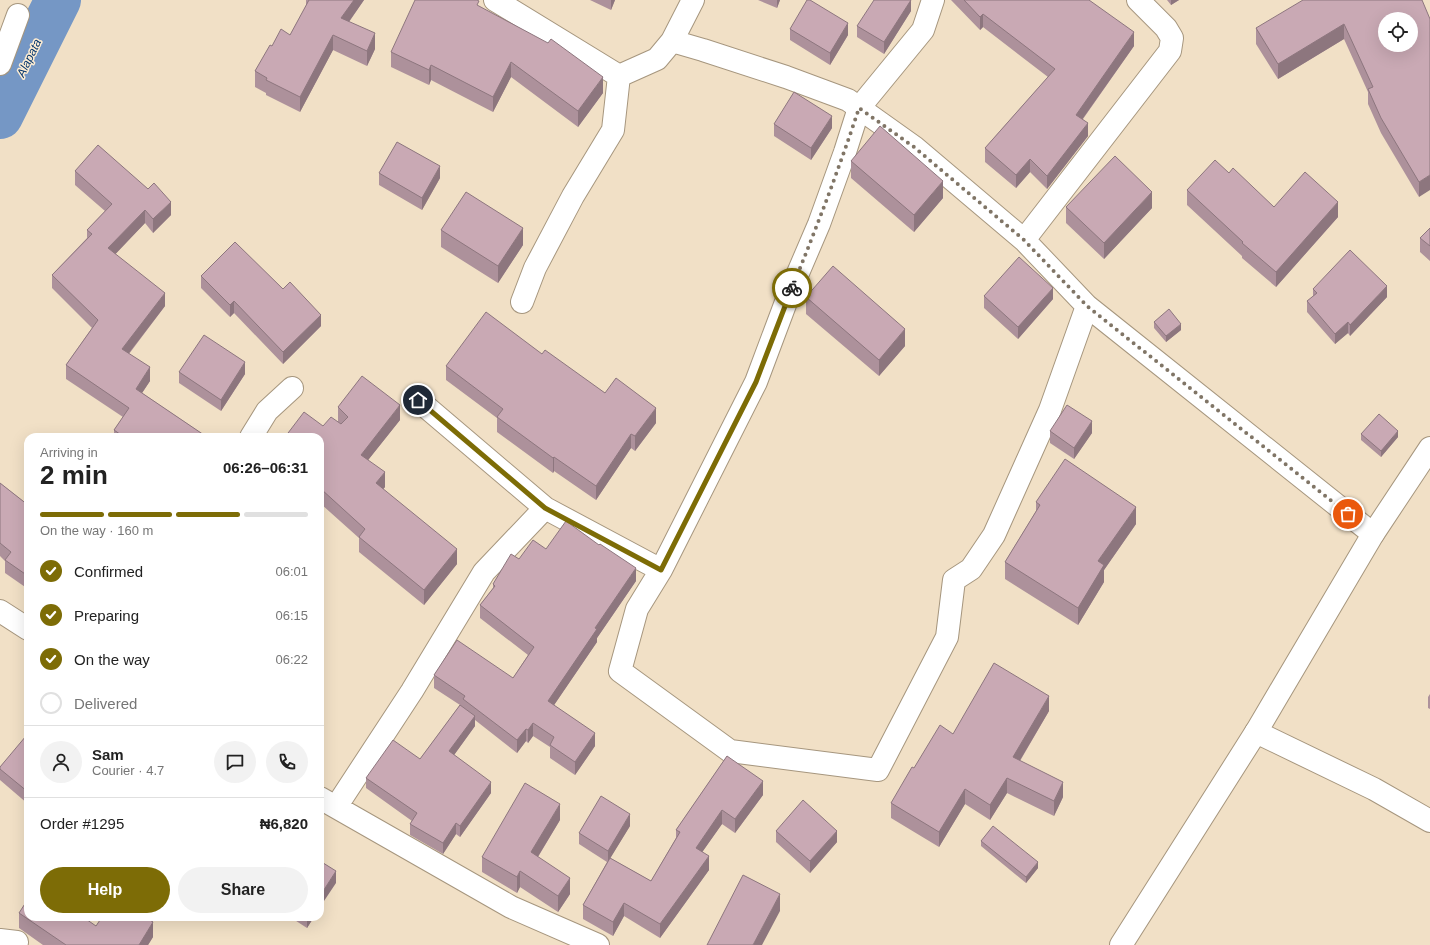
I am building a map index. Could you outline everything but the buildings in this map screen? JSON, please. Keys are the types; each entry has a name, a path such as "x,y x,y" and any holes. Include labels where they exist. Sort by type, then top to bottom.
{"street":[{"path":"495,0 619,76"},
{"path":"619,76 657,58 672,41 693,0"},
{"path":"933,0 923,30 859,108 819,224 789,294 756,382 661,570 637,609 620,672 730,751 878,770 947,637 954,580 971,569 994,535 1050,410 1087,306"},
{"path":"1024,240 1170,51 1172,38 1166,28 1138,0"},
{"path":"0,28 2,30 20,8"},
{"path":"0,64 20,8"},
{"path":"672,41 786,77 848,100 914,147 1024,240 1087,306 1373,534"},
{"path":"522,302 535,268 573,196 613,130 619,76"},
{"path":"253,433 267,411 292,388"},
{"path":"418,400 545,508 661,570"},
{"path":"1121,945 1256,732 1373,534 1430,448"},
{"path":"545,508 484,572 412,691 328,803 511,907 598,945"},
{"path":"0,611 24,626"},
{"path":"1256,732 1374,789 1430,821"},
{"path":"0,940 17,942 14,945"}],"waterway":[{"name":"Alapata","path":"0,116 58,0"}],"way so far":[{"path":"792,288 819,224 859,108 914,147 1024,240 1087,306 1348,514"}],"route":[{"path":"418,400 545,508 661,570 756,382 792,288"}]}
